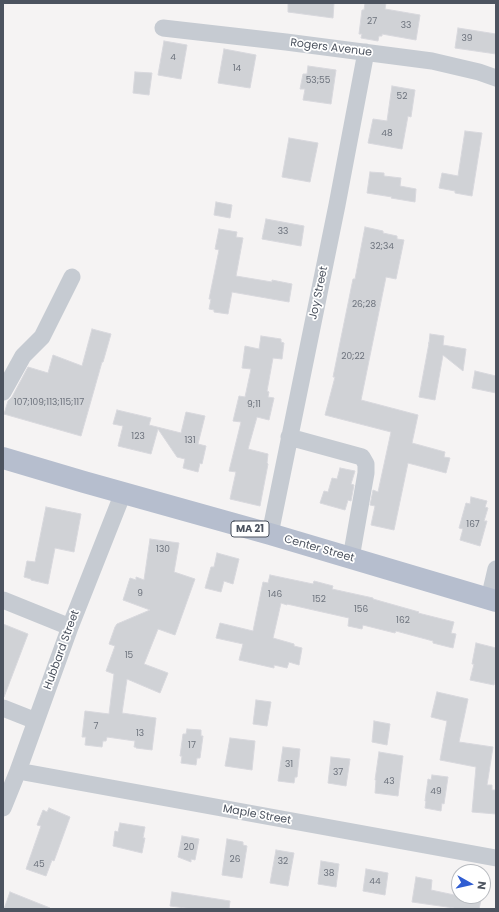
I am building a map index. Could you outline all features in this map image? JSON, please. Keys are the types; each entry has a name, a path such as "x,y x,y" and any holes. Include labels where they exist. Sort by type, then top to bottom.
{"main road":[{"name":"Center Street","path":"3,458 270,534 493,600"}],"street":[{"name":"Rogers Avenue","path":"163,28 432,61 479,72 496,78"},
{"name":"Joy Street","path":"270,534 337,205 366,52"},
{"path":"3,392 23,356 42,337 72,277"},
{"path":"289,437 362,458 366,464 366,472 351,558"},
{"name":"Hubbard Street","path":"3,808 18,771 70,627 123,493"},
{"path":"493,600 496,569"},
{"path":"3,600 70,627"},
{"path":"3,708 36,721"},
{"name":"Maple Street","path":"18,771 496,858"}],"building":[{"path":"288,3 334,3 333,18 288,12"},
{"path":"365,3 386,3 385,9 420,15 416,40 382,34 382,36 379,36 378,41 361,38 362,34 359,34 362,10 364,10"},
{"path":"458,28 496,34 496,54 455,48"},
{"path":"164,41 187,45 181,79 158,75"},
{"path":"224,49 256,55 250,88 218,83"},
{"path":"308,66 336,70 331,104 303,100 305,89 300,89 303,74 307,74"},
{"path":"135,72 152,73 149,95 133,93"},
{"path":"392,86 415,90 411,117 408,116 402,149 368,143 373,119 387,121"},
{"path":"465,131 482,133 472,196 439,188 442,173 458,176"},
{"path":"289,138 318,143 310,182 282,177"},
{"path":"370,172 384,173 384,176 401,178 400,186 416,189 415,202 367,193"},
{"path":"216,202 232,205 230,218 214,215"},
{"path":"266,219 304,226 301,246 262,239"},
{"path":"365,227 383,231 383,233 397,236 397,239 404,240 396,279 386,277 361,400 418,415 412,443 445,452 444,457 450,458 446,473 408,463 394,530 371,525 375,506 370,505 373,490 378,492 391,432 325,415 335,377 333,377"},
{"path":"219,229 237,232 236,237 243,238 236,276 292,284 289,302 232,292 228,314 214,312 214,310 209,309 211,299 209,299 219,250 215,249"},
{"path":"92,329 111,334 81,436 4,414 8,401 12,397 28,367 48,373 53,355 82,366"},
{"path":"430,334 444,336 443,345 466,349 463,371 443,355 435,400 419,397"},
{"path":"261,336 281,339 281,342 284,343 282,359 273,358 267,391 269,392 268,397 274,398 269,420 257,417 248,449 268,454 268,464 260,506 230,499 236,472 229,471 241,422 233,421 239,396 245,397 251,369 242,368 245,346 259,349"},
{"path":"475,371 496,376 496,393 472,388"},
{"path":"117,410 151,418 149,425 181,433 186,412 205,416 198,444 206,446 202,464 200,463 198,472 183,468 185,459 177,457 158,429 151,454 118,446 123,426 113,424"},
{"path":"340,468 355,471 351,484 354,485 351,501 348,500 345,510 320,503 324,491 328,492 332,478 337,479"},
{"path":"471,497 487,501 485,507 488,508 484,521 487,521 480,546 460,540 463,529 459,528 466,503 470,504"},
{"path":"46,507 81,514 74,552 55,548 48,584 24,577 27,561 35,562"},
{"path":"150,539 179,543 174,572 195,579 175,635 158,629 144,664 168,673 160,693 127,679 122,713 156,718 152,750 134,747 135,741 107,737 106,741 103,741 102,747 85,745 86,737 82,737 85,711 109,714 114,674 106,671 115,646 109,644 115,627 117,624 150,610 123,600 130,578 136,580 136,577 144,580"},
{"path":"217,553 239,559 233,584 224,581 221,592 205,588 211,567 214,567"},
{"path":"270,575 313,584 314,581 333,586 332,589 373,598 419,612 418,613 454,622 451,633 456,634 453,648 396,631 395,633 363,625 362,629 348,626 349,618 281,603 273,638 302,648 299,665 289,662 287,668 274,665 274,668 239,660 243,644 216,638 220,623 253,631 263,582 268,583"},
{"path":"3,624 28,634 4,697 3,697"},
{"path":"476,643 496,648 496,675 494,685 470,680 474,664 472,664"},
{"path":"437,692 468,699 459,742 493,747 487,785 492,785 492,790 496,790 496,814 472,812 476,767 440,760 447,721 431,717"},
{"path":"256,700 271,702 267,726 253,724"},
{"path":"374,721 390,724 387,745 372,742"},
{"path":"187,729 201,730 201,736 203,736 200,758 197,758 196,765 181,763 182,756 180,756 183,734 186,734"},
{"path":"230,738 255,741 252,770 225,766"},
{"path":"283,747 300,749 297,777 295,777 294,783 278,781"},
{"path":"379,752 403,756 398,796 375,793 375,780"},
{"path":"331,757 350,759 346,786 328,783"},
{"path":"432,775 448,777 444,804 442,803 441,811 425,808 428,779 431,780"},
{"path":"49,808 70,817 54,861 52,860 46,876 26,869 41,826 37,825 43,810 47,812"},
{"path":"120,823 145,827 143,838 145,838 142,853 113,846 115,831 118,832"},
{"path":"182,836 199,839 195,860 191,859 191,862 178,857"},
{"path":"227,839 243,842 243,845 247,846 242,878 222,875"},
{"path":"276,850 294,853 288,886 270,883"},
{"path":"321,861 339,864 336,887 318,884"},
{"path":"366,869 388,873 385,895 363,891"},
{"path":"416,877 432,880 431,890 451,894 451,904 480,904 479,909 454,909 412,902"},
{"path":"10,892 50,908 50,909 4,909"},
{"path":"172,892 230,901 229,909 193,909 170,906"}]}
